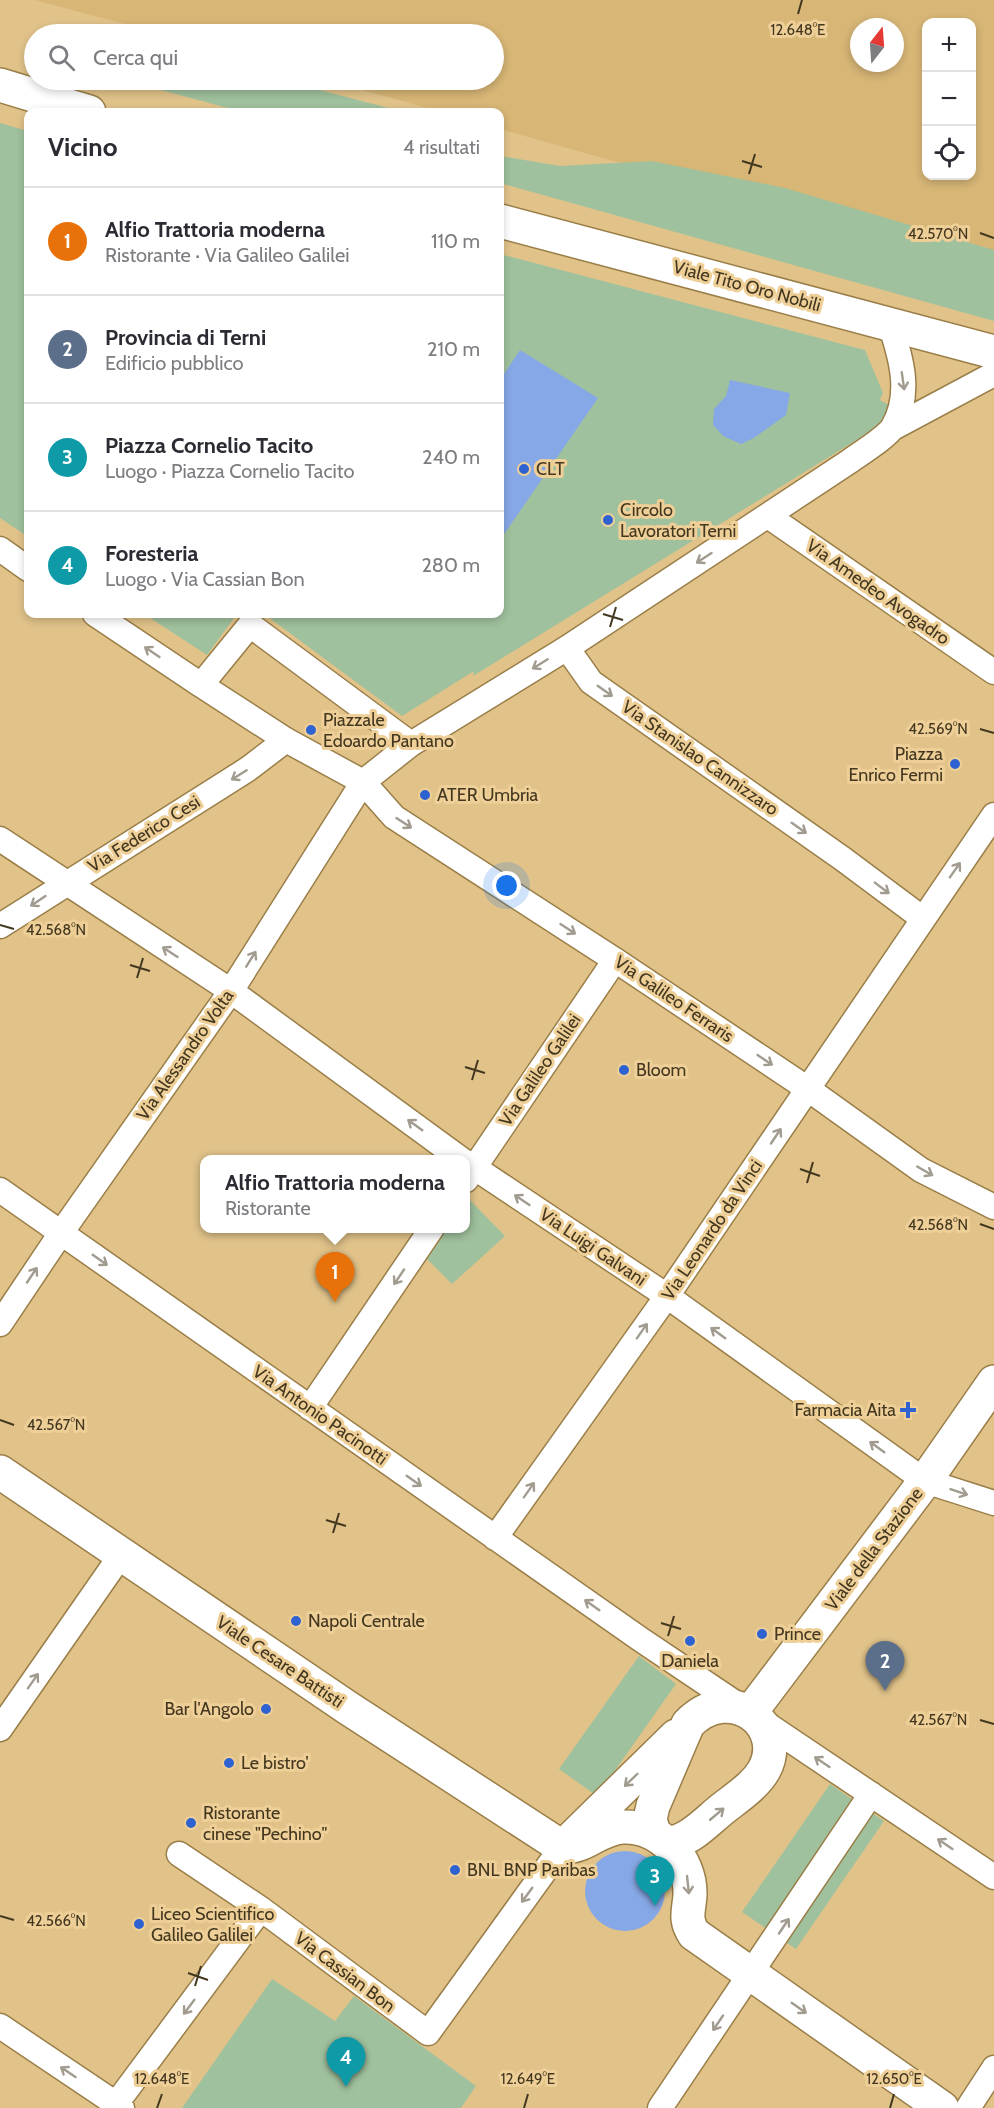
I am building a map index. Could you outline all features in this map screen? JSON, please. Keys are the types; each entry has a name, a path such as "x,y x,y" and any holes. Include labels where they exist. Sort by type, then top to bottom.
{"street":[{"path":"0,70 24,82"},
{"path":"0,85 72,108"},
{"path":"40,90 75,108"},
{"path":"0,93 68,108"},
{"name":"Viale Tito Oro Nobili","path":"504,222 994,352"},
{"path":"891,324 899,350 905,392 893,428"},
{"name":"Via Alessandro Volta","path":"0,1324 231,991 363,782 411,744 567,648 850,461 893,428 994,374"},
{"name":"Via Amedeo Avogadro","path":"768,516 991,671"},
{"path":"0,549 24,566"},
{"path":"101,618 286,740 363,782"},
{"path":"201,685 250,625 411,744"},
{"name":"Via Stanislao Cannizzaro","path":"567,648 591,682 843,859 922,918"},
{"name":"Via Federico Cesi","path":"0,926 249,769 286,740"},
{"name":"Via Galileo Ferraris","path":"363,782 394,816 808,1089 921,1170 994,1207"},
{"path":"922,918 994,815"},
{"name":"Via Luigi Galvani","path":"0,839 231,991 451,1155"},
{"name":"Via Leonardo da Vinci","path":"495,1538 667,1296 922,918"},
{"name":"Via Galileo Galilei","path":"470,1163 615,960"},
{"name":"Via Luigi Galvani","path":"470,1169 667,1296 925,1481 994,1503"},
{"name":"Via Antonio Pacinotti","path":"0,1191 640,1639 994,1877"},
{"path":"310,1408 429,1233"},
{"name":"Viale della Stazione","path":"750,1713 925,1481 994,1382"},
{"name":"Viale Cesare Battisti","path":"0,1472 121,1555 562,1847"},
{"path":"0,1729 121,1555"},
{"path":"562,1847 688,1724 710,1707 724,1705 738,1707 750,1713 761,1724 768,1738 769,1753 765,1768 757,1781 681,1841 661,1839"},
{"path":"661,1839 650,1819 653,1806 688,1724"},
{"path":"660,2108 871,1794"},
{"path":"562,1847 575,1848 603,1831 623,1827 643,1830 661,1839 677,1853 687,1873 690,1895 686,1912 689,1927 694,1934 942,2108"},
{"name":"Via Cassian Bon","path":"179,1854 261,1909 428,2033 562,1847"},
{"path":"0,2026 117,2107 261,1909"},
{"path":"968,2108 994,2068"}],"shaded area":[{"path":"34,0 994,0 994,269 504,130 504,108 428,108 362,90 504,90 504,24 125,24"}],"green space":[{"path":"160,90 319,90 389,108 228,108"},
{"path":"0,123 24,130 24,534 0,518"},
{"path":"504,157 560,166 652,161 785,188 994,250 994,321 504,184"},
{"name":"Circolo Lavoratori Terni","path":"504,255 865,350 883,393 880,400 902,412 473,676 474,671 402,716 269,618 504,618"},
{"path":"150,618 234,618 207,655"},
{"path":"470,1200 505,1236 452,1284 425,1257 440,1233 470,1233"},
{"path":"639,1656 676,1684 597,1796 559,1769"},
{"path":"830,1784 884,1821 796,1949 742,1912"},
{"path":"272,1979 335,2021 354,1996 476,2086 461,2108 182,2108"}],"water":[{"name":"CLT","path":"520,350 598,398 504,534 504,374"},
{"path":"730,380 790,393 786,415 754,438 741,444 723,436 713,425 714,409 726,396"},
{"path":"625,1851 640,1854 653,1863 662,1876 665,1891 662,1906 653,1919 640,1928 625,1931 610,1928 597,1919 588,1906 585,1891 588,1876 597,1863 610,1854"}],"place":[{"name":"CLT","path":"524,469"},
{"name":"Circolo Lavoratori Terni","path":"608,520"},
{"name":"Piazzale Edoardo Pantano","path":"311,730"},
{"name":"Piazza Enrico Fermi","path":"955,764"},
{"name":"ATER Umbria","path":"425,795"},
{"name":"Bloom","path":"624,1070"},
{"name":"Alfio Trattoria moderna","path":"335,1302"},
{"name":"Farmacia Aita","path":"908,1410"},
{"name":"Napoli Centrale","path":"296,1621"},
{"name":"Prince","path":"762,1634"},
{"name":"Daniela","path":"690,1641"},
{"name":"Provincia di Terni","path":"885,1691"},
{"name":"Bar l'Angolo","path":"266,1709"},
{"name":"Le bistro'","path":"229,1763"},
{"name":"Ristorante cinese \"Pechino\"","path":"191,1823"},
{"name":"BNL BNP Paribas","path":"455,1870"},
{"name":"Piazza Cornelio Tacito","path":"655,1906"},
{"name":"Liceo Scientifico Galileo Galilei","path":"139,1924"},
{"name":"Foresteria","path":"346,2087"}]}
